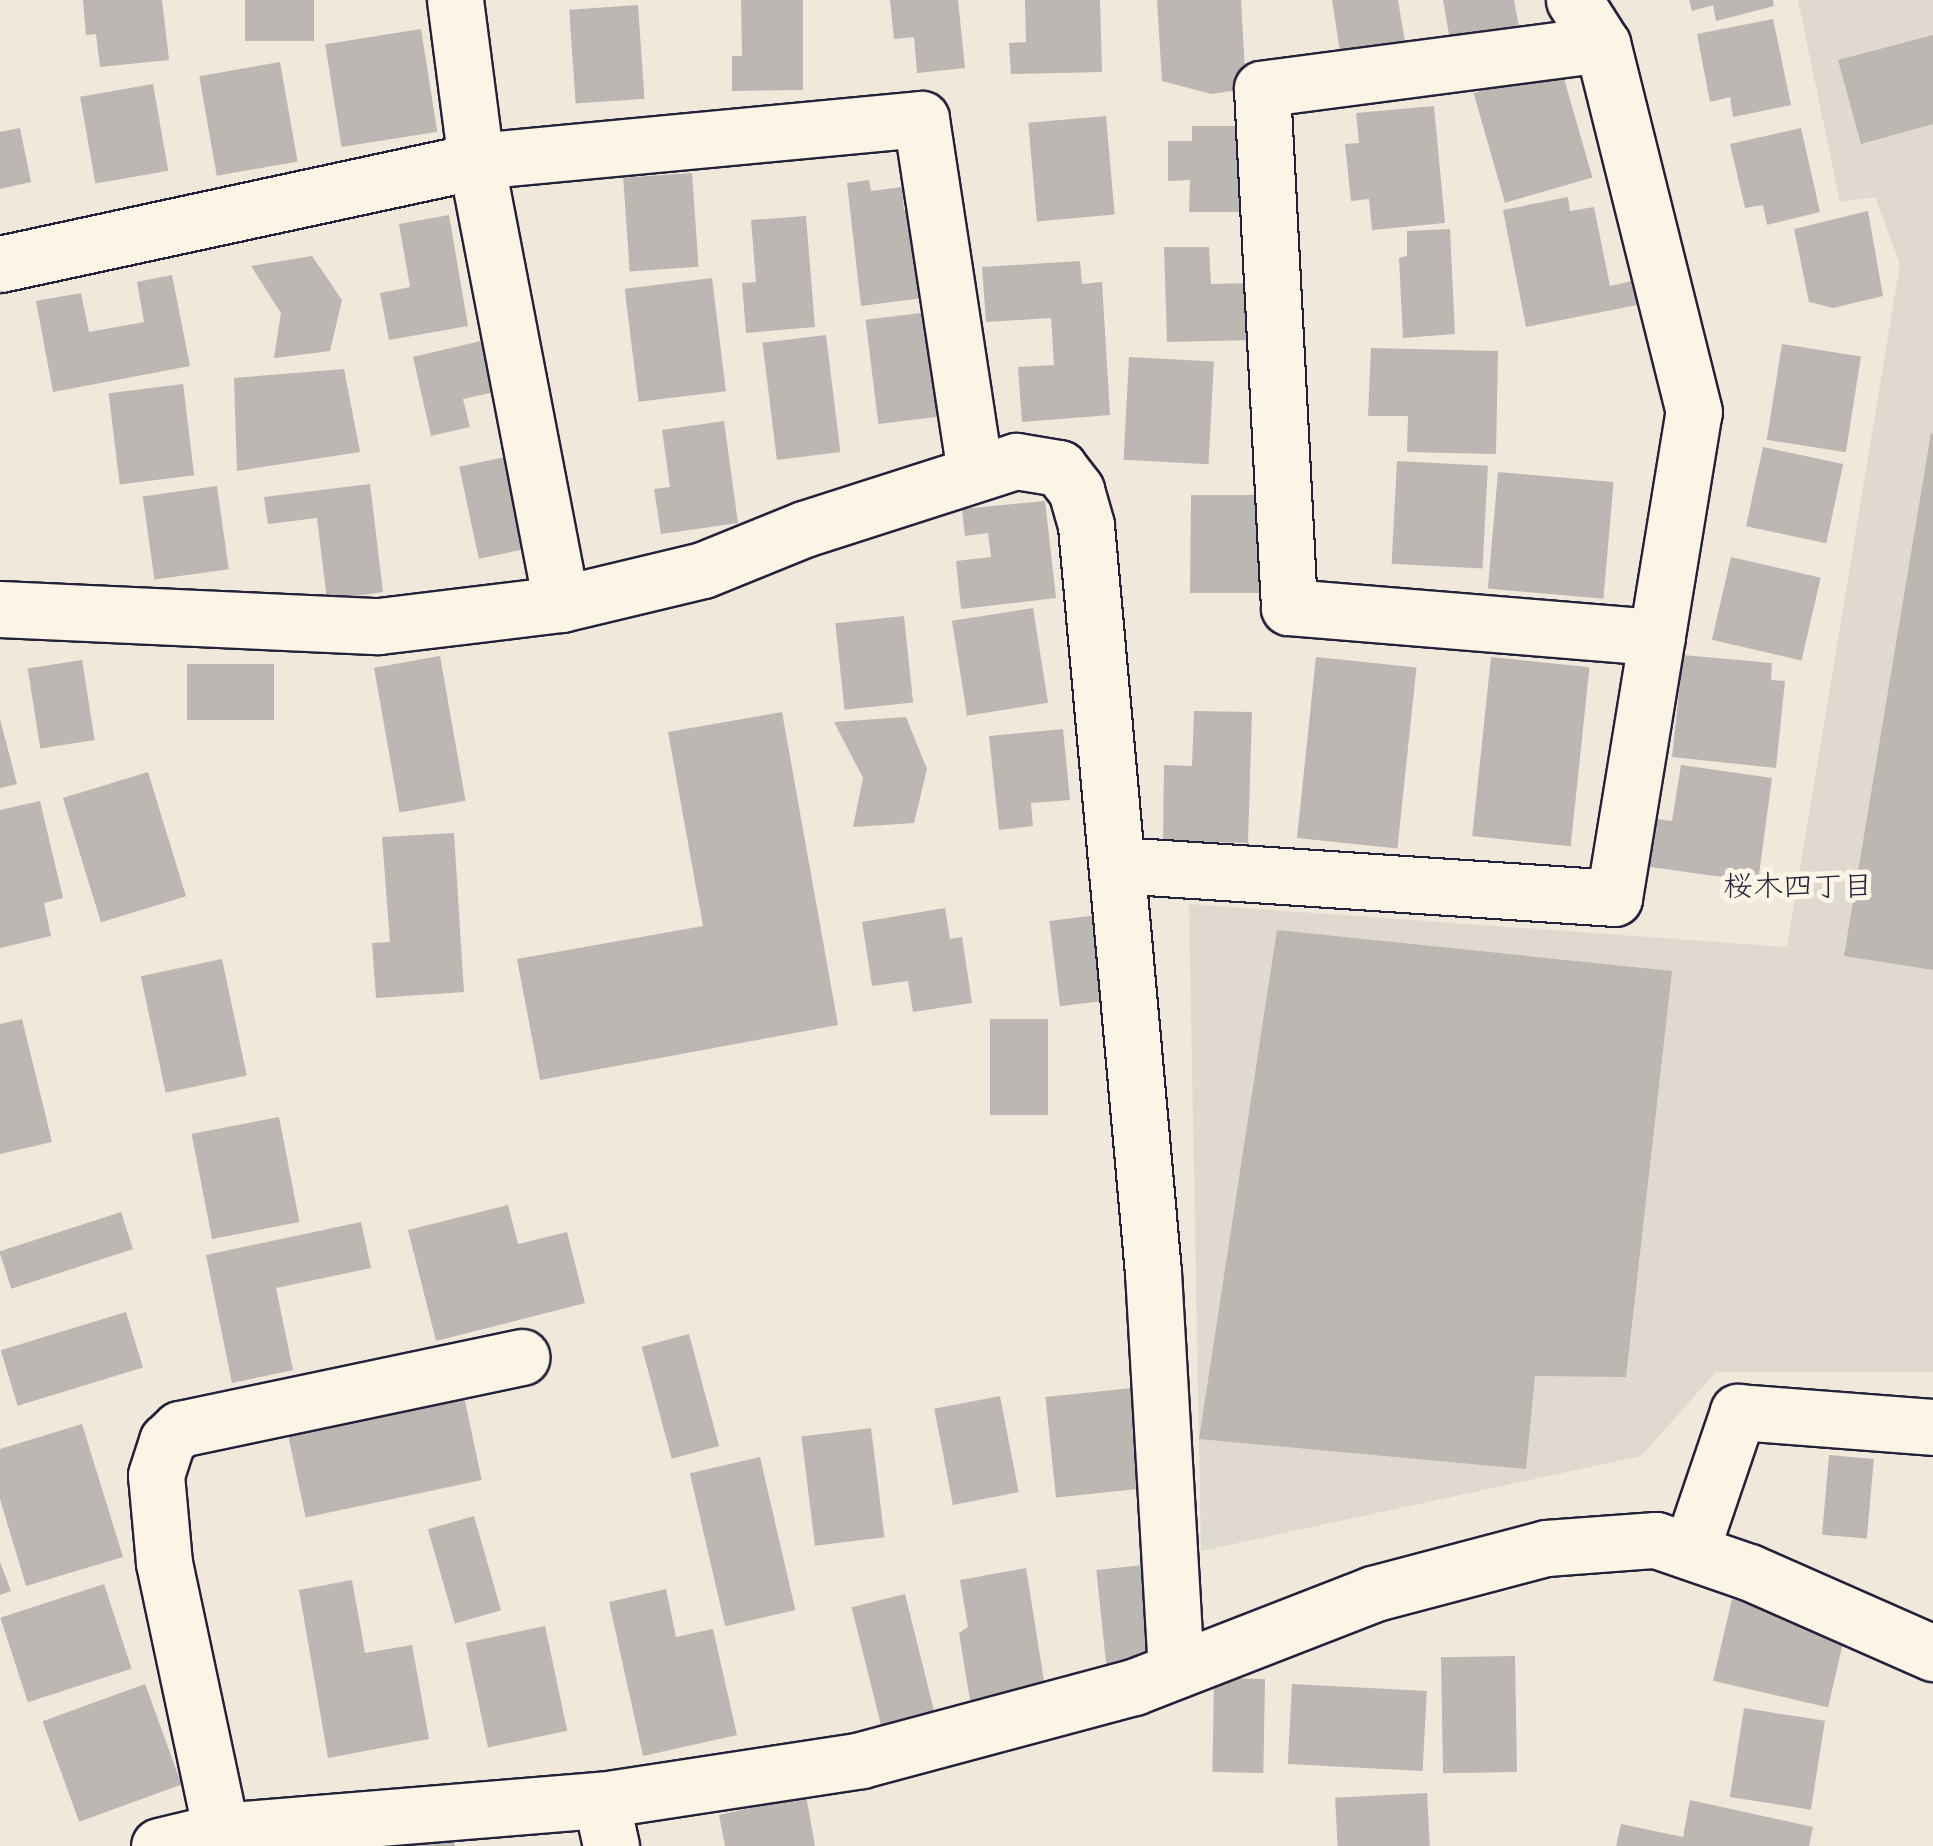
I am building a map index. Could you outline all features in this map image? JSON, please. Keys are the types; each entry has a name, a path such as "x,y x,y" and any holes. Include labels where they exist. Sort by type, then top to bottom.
{"street":[{"path":"455,0 476,161 561,604"},
{"path":"1118,864 1614,898 1694,412 1588,22 1262,89 1289,607 1656,637"},
{"path":"0,264 476,161 920,119 974,471"},
{"path":"0,606 379,626 561,604 702,570 804,529 974,471 1016,461 1059,468 1076,490 1086,526 1153,1272 1176,1669"},
{"path":"225,1839 164,1563 156,1474 167,1441 180,1430 521,1357"},
{"path":"1691,1550 1738,1412 1933,1427"},
{"path":"159,1846 225,1839 606,1823 1134,1687 1372,1594 1546,1548 1656,1540 1691,1550 1933,1653"}],"shaded area":[{"path":"1798,0 1933,0 1933,1372 1716,1372 1641,1456 1201,1551 1189,904 1787,947 1900,264 1875,197 1840,202"}],"building":[{"path":"83,0 162,0 169,60 100,67 96,34 86,35"},
{"path":"245,0 314,0 314,41 245,41"},
{"path":"741,0 803,0 803,90 732,91 732,56 742,56"},
{"path":"890,0 958,0 965,68 917,73 914,37 894,39"},
{"path":"1025,0 1100,0 1102,72 1011,74 1009,43 1026,42"},
{"path":"1157,0 1241,0 1246,89 1211,94 1162,81"},
{"path":"1332,0 1398,0 1407,54 1342,65"},
{"path":"1443,0 1514,0 1520,33 1451,46"},
{"path":"1689,0 1773,0 1774,6 1716,21 1713,5 1692,11"},
{"path":"638,5 645,99 576,104 569,10"},
{"path":"1773,19 1791,105 1733,117 1730,97 1710,102 1697,34"},
{"path":"421,29 437,132 341,147 325,44"},
{"path":"1933,35 1933,124 1861,144 1838,60"},
{"path":"280,62 298,161 217,176 199,76"},
{"path":"1561,68 1592,178 1505,203 1474,93"},
{"path":"153,84 168,171 95,184 80,97"},
{"path":"1434,106 1445,223 1372,230 1369,199 1351,201 1345,144 1359,143 1356,113"},
{"path":"1106,116 1115,215 1037,221 1028,123"},
{"path":"1192,126 1243,126 1243,212 1189,212 1190,180 1168,181 1168,141 1192,141"},
{"path":"20,128 31,182 0,189 0,132"},
{"path":"1801,128 1820,212 1767,225 1763,205 1745,208 1730,144"},
{"path":"692,173 699,267 630,272 623,178"},
{"path":"869,180 871,191 902,187 904,211 919,209 930,297 861,306 847,183"},
{"path":"1568,197 1570,211 1594,207 1610,286 1632,281 1637,305 1526,327 1503,210"},
{"path":"1868,211 1883,296 1833,308 1809,302 1794,229"},
{"path":"449,215 468,326 389,340 380,293 410,287 399,224"},
{"path":"806,216 815,327 746,333 742,283 756,282 751,220"},
{"path":"1450,229 1455,334 1403,338 1399,258 1407,256 1407,231"},
{"path":"1164,247 1209,247 1211,284 1252,283 1254,340 1167,342"},
{"path":"312,256 342,300 330,351 274,358 281,313 251,266"},
{"path":"1080,261 1082,284 1102,282 1110,415 1022,422 1018,367 1054,365 1051,318 986,322 982,267"},
{"path":"172,275 190,366 53,392 36,301 81,293 89,332 144,322 137,282"},
{"path":"712,278 726,391 639,402 625,289"},
{"path":"937,311 950,415 878,424 866,320"},
{"path":"826,335 840,452 777,460 762,343"},
{"path":"493,338 504,390 463,399 470,427 431,436 413,357"},
{"path":"1782,344 1861,357 1846,452 1767,440"},
{"path":"1371,348 1498,351 1496,454 1407,452 1408,416 1368,416"},
{"path":"1129,357 1214,361 1208,464 1124,460"},
{"path":"344,369 360,452 237,471 234,378"},
{"path":"183,384 194,475 120,484 109,393"},
{"path":"724,421 738,523 661,534 654,489 670,487 662,430"},
{"path":"1933,434 1933,970 1844,956"},
{"path":"1763,447 1843,464 1826,543 1746,526"},
{"path":"515,455 535,547 479,559 459,467"},
{"path":"1397,461 1488,466 1482,569 1392,564"},
{"path":"1498,472 1614,482 1603,599 1488,589"},
{"path":"370,484 383,592 327,600 317,518 268,524 264,497"},
{"path":"217,486 229,569 154,580 143,496"},
{"path":"1191,495 1260,495 1271,593 1190,593"},
{"path":"1045,501 1056,598 961,609 956,561 991,557 988,533 965,536 962,509"},
{"path":"1731,557 1821,578 1802,661 1712,640"},
{"path":"1033,608 1048,703 967,716 952,621"},
{"path":"904,616 913,703 844,710 835,623"},
{"path":"1683,655 1772,663 1771,680 1785,681 1776,768 1672,757"},
{"path":"440,656 466,801 400,812 374,668"},
{"path":"1316,657 1416,668 1397,849 1297,838"},
{"path":"1491,657 1589,667 1571,846 1472,836"},
{"path":"82,660 95,740 40,749 28,669"},
{"path":"187,664 274,664 274,720 187,720"},
{"path":"1194,711 1252,712 1248,843 1163,841 1164,765 1192,766"},
{"path":"782,712 838,1025 540,1080 517,959 703,926 668,732"},
{"path":"906,717 927,769 914,823 853,827 863,778 834,722"},
{"path":"0,719 17,784 0,788"},
{"path":"1063,729 1070,800 1031,803 1033,826 999,830 989,736"},
{"path":"1681,765 1772,778 1758,882 1636,865 1642,817 1672,821"},
{"path":"148,772 186,896 101,922 63,798"},
{"path":"40,801 63,898 44,903 51,936 0,948 0,810"},
{"path":"454,833 464,992 376,998 372,943 390,942 382,837"},
{"path":"945,908 950,939 962,937 972,1003 913,1012 908,981 872,986 862,922"},
{"path":"1098,915 1108,1000 1060,1006 1049,921"},
{"path":"1277,930 1672,971 1626,1377 1535,1376 1526,1469 1199,1439"},
{"path":"222,959 247,1075 166,1093 141,976"},
{"path":"22,1019 52,1142 0,1154 0,1024"},
{"path":"990,1019 1048,1019 1048,1115 990,1115"},
{"path":"279,1117 299,1222 212,1239 192,1134"},
{"path":"508,1205 518,1244 567,1232 585,1303 436,1341 408,1230"},
{"path":"121,1212 133,1249 11,1289 0,1251"},
{"path":"361,1222 371,1268 276,1288 293,1370 232,1383 206,1255"},
{"path":"126,1312 143,1367 18,1406 1,1350"},
{"path":"689,1334 719,1446 672,1459 642,1347"},
{"path":"1132,1388 1143,1488 1056,1498 1045,1397"},
{"path":"463,1392 482,1480 306,1517 287,1429"},
{"path":"1000,1396 1019,1492 953,1505 934,1409"},
{"path":"82,1424 123,1557 26,1586 0,1499 0,1449"},
{"path":"871,1428 884,1537 815,1546 802,1437"},
{"path":"1829,1455 1874,1459 1867,1539 1822,1535"},
{"path":"760,1457 795,1610 725,1626 690,1473"},
{"path":"474,1516 501,1610 455,1623 428,1529"},
{"path":"0,1562 11,1591 0,1595"},
{"path":"1153,1564 1164,1666 1107,1672 1096,1570"},
{"path":"1026,1568 1047,1700 972,1712 959,1633 968,1627 960,1580"},
{"path":"352,1580 365,1653 412,1645 429,1739 328,1758 299,1590"},
{"path":"104,1584 132,1669 28,1702 0,1618"},
{"path":"666,1589 676,1637 713,1629 737,1735 643,1756 609,1602"},
{"path":"905,1594 935,1712 881,1726 852,1607"},
{"path":"1732,1599 1847,1626 1828,1707 1713,1681"},
{"path":"545,1626 567,1731 488,1748 466,1643"},
{"path":"1515,1656 1517,1772 1443,1773 1441,1657"},
{"path":"1214,1678 1265,1679 1263,1773 1212,1772"},
{"path":"145,1684 182,1785 79,1822 43,1721"},
{"path":"1292,1684 1427,1691 1423,1771 1288,1764"},
{"path":"1744,1708 1825,1721 1811,1810 1730,1797"},
{"path":"1427,1793 1430,1846 1338,1846 1335,1798"},
{"path":"806,1795 815,1846 725,1846 719,1815"},
{"path":"1690,1800 1813,1827 1809,1846 1616,1846 1621,1824 1683,1837"},
{"path":"453,1833 455,1846 395,1844"}],"district":[{"name":"桜木四丁目","path":"1798,885"}]}
